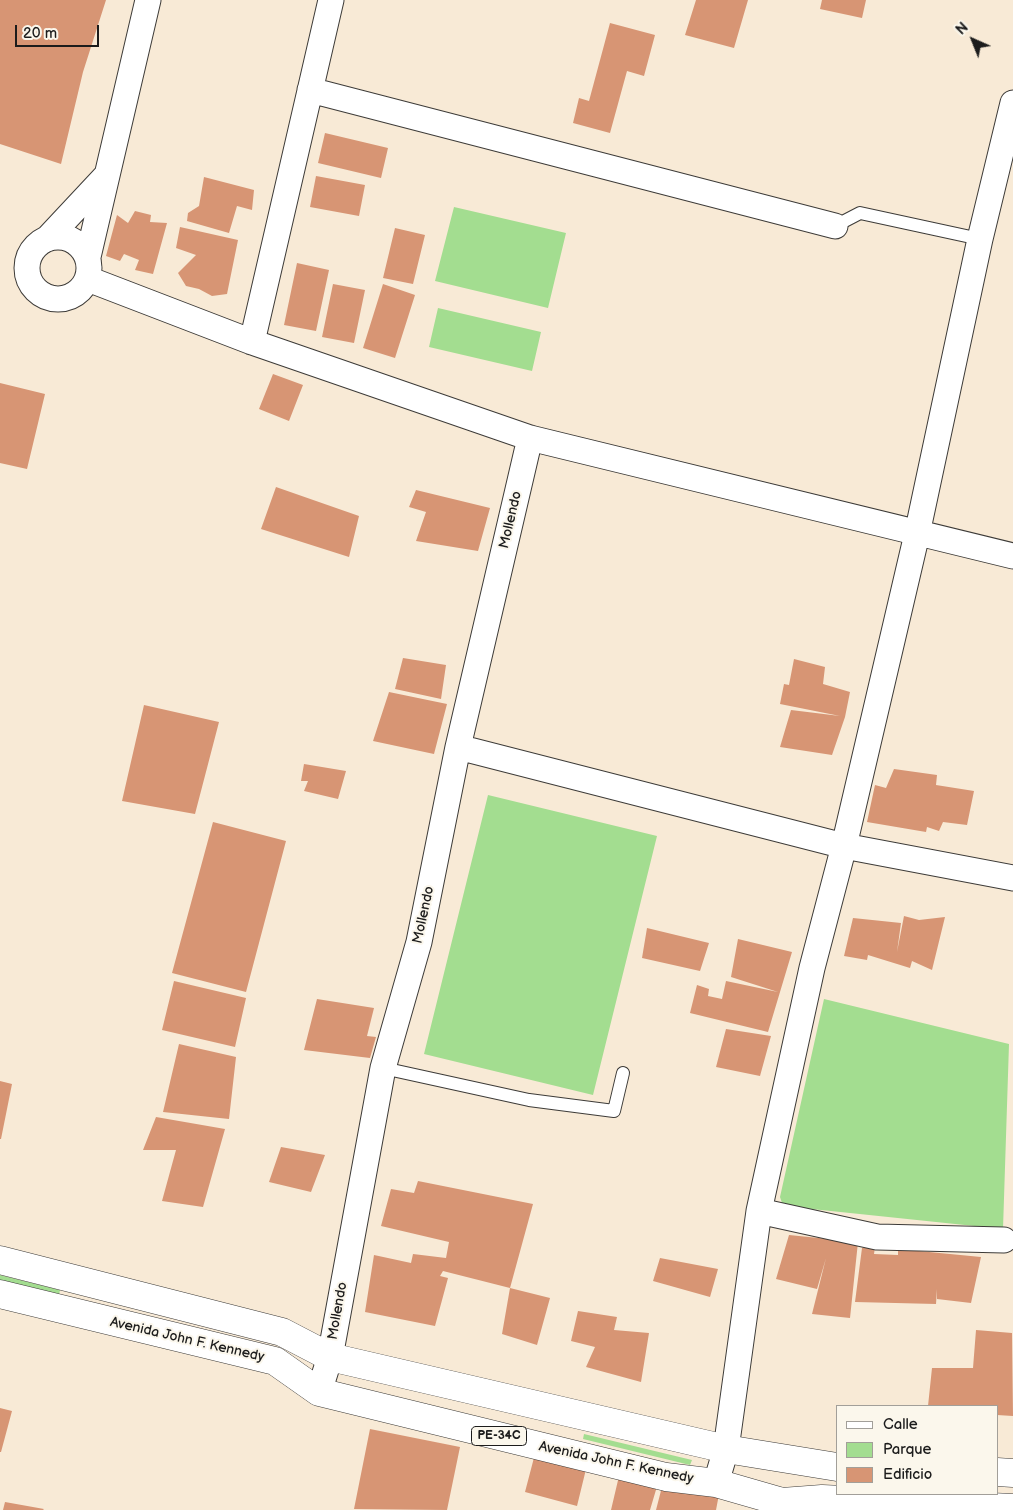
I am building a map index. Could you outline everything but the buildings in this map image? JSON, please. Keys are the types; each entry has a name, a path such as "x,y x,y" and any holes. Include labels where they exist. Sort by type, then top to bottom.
{"main road":[{"path":"0,1260 282,1332 330,1358 726,1449 800,1460 831,1467"},
{"name":"Avenida John F. Kennedy","path":"0,1294 275,1361 319,1392 666,1476 716,1484 782,1502 821,1505 1013,1508"},
{"path":"127,1325 135,1294"},
{"path":"998,1472 1013,1473"}],"street":[{"path":"107,175 47,240 38,245 28,263 27,273 37,291 55,300 65,299 74,295 88,268 107,175 148,0"},
{"path":"252,342 331,0"},
{"path":"310,90 835,226"},
{"path":"716,1484 726,1449 759,1211 812,968 844,846 917,534 980,239 1013,103"},
{"path":"47,240 66,238 82,248 88,268 252,342 530,438 1013,556"},
{"name":"Mollendo","path":"319,1392 330,1358 383,1068 419,942 458,747 530,438"},
{"path":"458,747 844,846 1013,878"},
{"path":"759,1211 877,1237 1004,1240"},
{"path":"821,1505 831,1467"}],"lane":[{"path":"835,226 860,213 980,239"},
{"path":"383,1068 529,1100 614,1111 623,1073"}],"green space":[{"path":"454,207 566,233 548,308 435,281"},
{"path":"438,308 541,332 532,371 429,347"},
{"path":"488,795 657,836 593,1095 424,1054"},
{"path":"824,999 1009,1044 1003,1229 783,1206 780,1197"},
{"path":"0,1275 60,1290 59,1295 0,1280"},
{"path":"584,1434 692,1460 690,1465 583,1439"}]}
